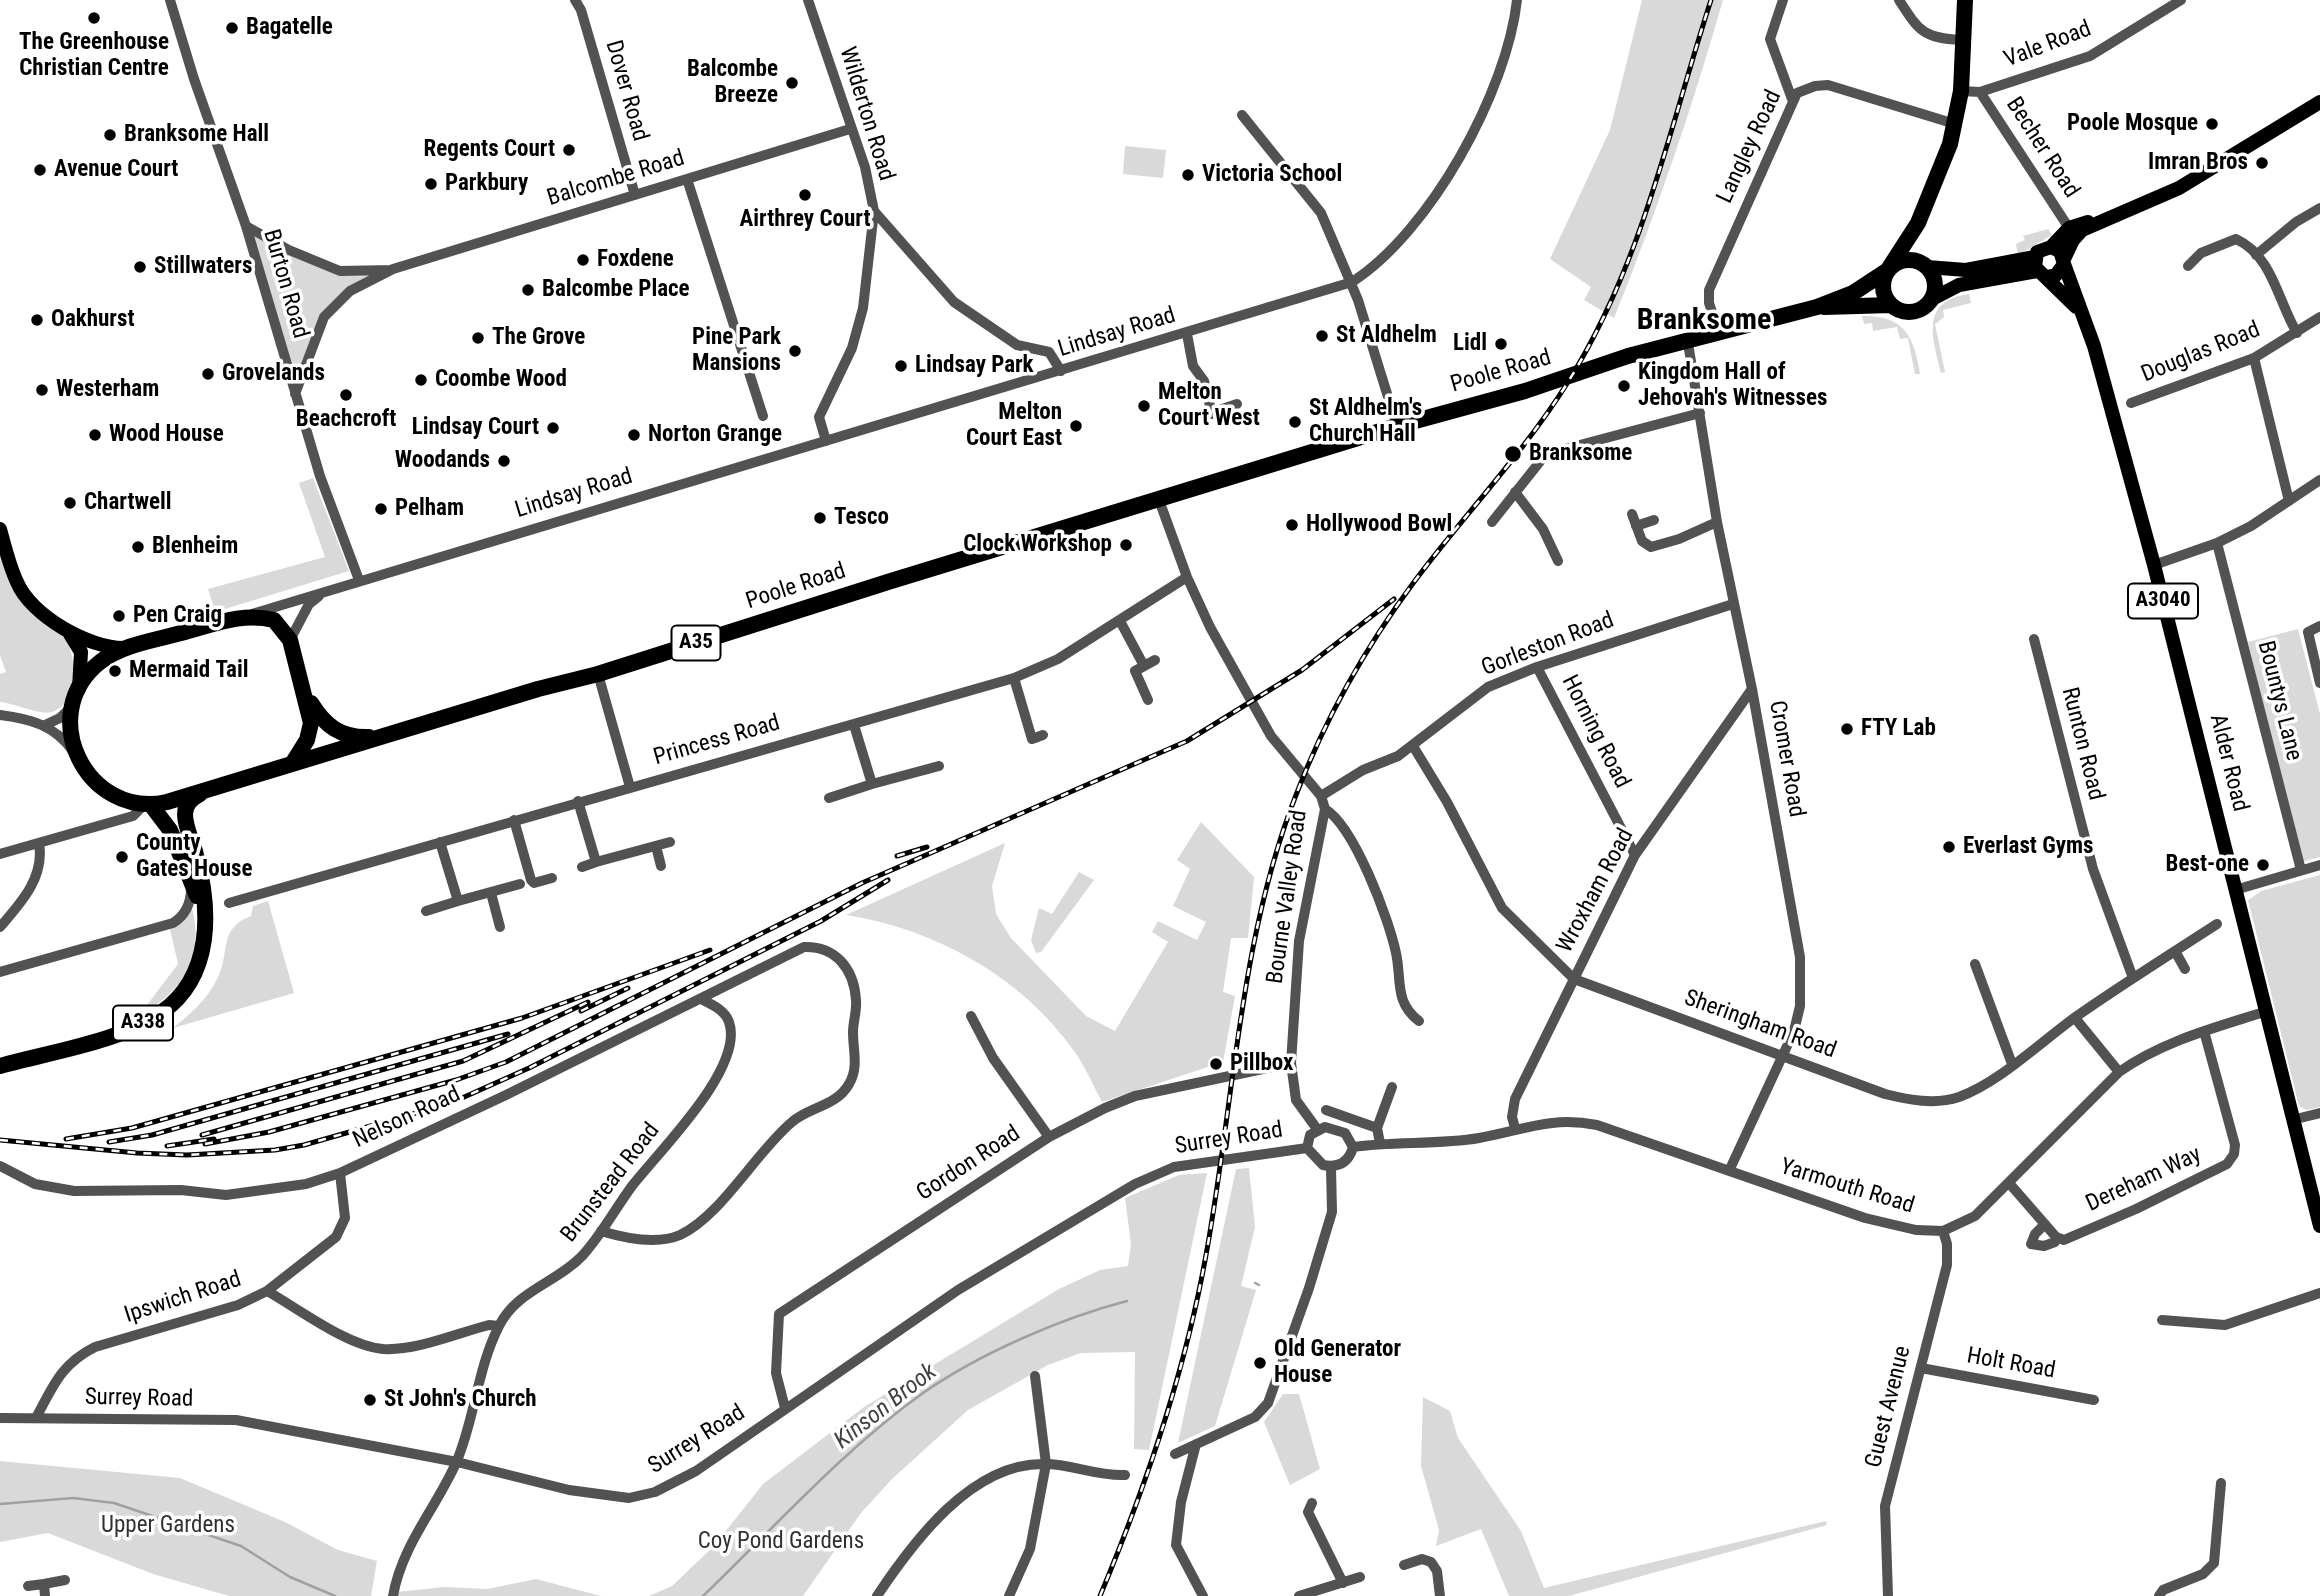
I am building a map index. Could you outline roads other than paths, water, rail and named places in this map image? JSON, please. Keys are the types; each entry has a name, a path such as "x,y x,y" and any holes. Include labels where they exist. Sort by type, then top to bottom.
{"highway":[{"name":"A35","path":"1888,269 1918,223 1950,144 1961,91 1961,40 1965,0"},
{"name":"A35","path":"1918,223 1925,265"},
{"path":"1907,259 1925,265 1935,282 1932,299 1912,312 1891,305 1883,293 1882,285 1888,269 1907,259"},
{"name":"Poole Road","path":"292,764 538,689 598,674 1200,486 1397,426 1525,391 1646,351 1688,343 1817,307 1853,293 1888,269"},
{"name":"Poole Road","path":"1817,307 1891,305"},
{"path":"147,806 122,799 97,782 86,773 73,751 70,728 77,694 97,664 129,648 246,615 274,620 290,640"},
{"name":"A35","path":"147,806 292,764 310,732 304,691 290,640"},
{"name":"Poole Road","path":"304,691 321,717 336,731 356,737 384,737"},
{"name":"A338","path":"0,1066 125,1030 165,1011 185,990 198,969 205,934 203,907 185,810 195,797 212,788"},
{"name":"A338","path":"147,806 170,830 191,885 203,907"}],"main road":[{"path":"1925,265 1966,270 2040,268 2056,275 2073,240 2082,230 2179,188 2320,102"},
{"path":"2040,268 2041,249 2051,247 2069,228 2103,219"},
{"path":"2051,247 2060,251 2064,262"},
{"name":"Alder Road","path":"2064,262 2094,346 2154,565 2264,1012 2320,1226"},
{"path":"1932,299 1959,285 2040,268"},
{"name":"Alder Road","path":"2040,268 2081,314"},
{"path":"0,529 18,584 37,607 67,630 100,646 129,648"},
{"path":"67,630 81,652 77,694"}],"street":[{"name":"Burton Road","path":"170,0 194,79 246,226 320,476 359,580"},
{"name":"Dover Road","path":"575,0 581,10 635,195"},
{"name":"Wilderton Road","path":"808,0 865,167 874,211 863,308 852,348 819,417 826,442"},
{"name":"Lindsay Road","path":"246,615 1187,334 1352,282 1371,270 1400,242 1458,159 1491,97 1514,34 1517,0"},
{"path":"1783,0 1770,39 1792,99"},
{"path":"1899,0 1916,26 1930,37 1961,40"},
{"name":"Vale Road","path":"1961,91 1980,92 2090,56 2180,0"},
{"name":"Langley Road","path":"1719,333 1709,303 1709,290 1792,99 1804,89 1828,85 1955,124"},
{"name":"Becher Road","path":"1980,92 2069,228"},
{"path":"1242,115 1314,200 1352,282 1397,426"},
{"name":"Balcombe Road","path":"295,394 324,317 350,292 393,270 850,129"},
{"path":"687,179 764,416"},
{"path":"2256,255 2296,222 2320,208"},
{"path":"874,211 954,302 1017,345 1049,352 1061,371"},
{"name":"Balcombe Road","path":"246,226 289,250 340,271 393,270"},
{"path":"2188,266 2201,253 2236,239 2248,244 2276,284 2297,334"},
{"name":"Douglas Road","path":"2131,403 2254,358 2297,334 2320,317"},
{"path":"1187,334 1193,366 1204,381 1212,414"},
{"name":"Cromer Road","path":"1688,343 1717,522 1752,689 1800,957 1800,1006 1794,1031 1729,1171"},
{"path":"2254,358 2288,501"},
{"path":"1188,421 1237,404"},
{"path":"1492,522 1546,454 1700,414"},
{"path":"2154,565 2217,543 2251,526 2320,481"},
{"path":"1515,492 1543,529 1558,561"},
{"name":"Bourne Valley Road","path":"1169,497 1174,537 1187,577 1210,627 1271,736 1321,796 1325,809 1299,942 1291,1063 1296,1100 1317,1129"},
{"path":"1632,514 1642,541 1651,547 1679,539 1717,522"},
{"path":"1636,526 1654,520"},
{"name":"Bountys Lane","path":"2217,543 2301,870"},
{"name":"Princess Road","path":"242,914 234,902 1014,678 1058,659 1187,577"},
{"name":"Lindsay Road","path":"290,640 309,604 331,589"},
{"name":"Gorleston Road","path":"1321,796 1353,775 1387,762 1413,746 1488,687 1537,667 1734,604"},
{"path":"1120,621 1149,662 1135,671 1149,700"},
{"path":"2320,626 2308,632 2320,683"},
{"name":"Runton Road","path":"2034,639 2093,869 2133,978"},
{"name":"Horning Road","path":"1537,667 1635,855"},
{"path":"598,674 630,787"},
{"path":"1014,678 1037,737 1021,743"},
{"name":"Wroxham Road","path":"1515,1128 1512,1106 1635,855 1752,689"},
{"path":"45,724 61,718 77,694"},
{"path":"0,715 45,724 61,735 73,751"},
{"path":"854,724 872,784"},
{"name":"Sheringham Road","path":"1413,746 1447,802 1497,901 1516,925 1574,979 1885,1094 1935,1101 1959,1097 2012,1064 2133,978 2217,924"},
{"path":"828,798 939,766"},
{"path":"578,802 596,862"},
{"path":"0,854 132,816 147,806"},
{"path":"1325,809 1332,813 1353,845 1376,890 1397,955 1401,1003 1419,1021"},
{"path":"514,820 531,880 534,883 552,878"},
{"path":"440,842 458,901"},
{"path":"582,867 670,842"},
{"path":"0,927 4,915 39,870 42,859 39,843"},
{"path":"656,846 661,866"},
{"path":"2235,890 2320,865"},
{"path":"426,911 520,884"},
{"path":"0,972 173,923 184,913 191,899 191,885"},
{"path":"491,893 500,926"},
{"name":"Nelson Road","path":"0,1166 35,1184 74,1191 123,1193 181,1190 226,1195 306,1184 340,1173 804,947 820,946 836,954 851,976 856,1000 853,1033 856,1067 849,1086 834,1100 794,1119 766,1146 702,1219 678,1236 628,1239 601,1231"},
{"path":"2175,951 2185,969"},
{"path":"1975,964 2012,1064"},
{"name":"Brunstead Road","path":"393,1596 409,1546 457,1462 499,1326 515,1302 581,1257 631,1187 688,1120 723,1065 730,1043 729,1022 718,1007 701,999"},
{"name":"Yarmouth Road","path":"1353,1147 1479,1138 1515,1128 1562,1121 1597,1125 1900,1228 1943,1231 1975,1216 2119,1072 2143,1055 2204,1031 2264,1012"},
{"path":"971,1016 993,1058 1049,1137"},
{"path":"2075,1018 2119,1072"},
{"name":"Dereham Way","path":"2045,1224 2035,1234 2031,1244 2050,1245 2055,1242 2056,1237 2064,1240 2136,1209 2231,1160 2235,1145 2204,1031"},
{"name":"Gordon Road","path":"785,1408 776,1373 779,1314 1049,1137 1135,1096 1291,1063"},
{"path":"1380,1143 1377,1128 1392,1087"},
{"path":"1326,1110 1377,1128"},
{"path":"2292,1120 2320,1113"},
{"path":"1334,1128 1349,1136 1353,1147 1346,1161 1331,1167 1317,1161 1307,1148 1310,1135 1317,1129 1334,1128"},
{"name":"Surrey Road","path":"0,1418 236,1420 457,1462 569,1490 629,1498 655,1492 696,1471 1004,1260 1136,1184 1174,1167 1307,1148"},
{"path":"1175,1454 1262,1411 1310,1288 1332,1212 1331,1167"},
{"name":"Ipswich Road","path":"36,1418 58,1377 75,1357 95,1347 238,1305 267,1291 336,1237 345,1218 340,1173"},
{"path":"2009,1184 2056,1237"},
{"name":"Guest Avenue","path":"1888,1596 1885,1506 1947,1265 1947,1244 1943,1231"},
{"path":"267,1291 354,1341 384,1349 489,1325 499,1326"},
{"path":"2162,1320 2225,1325 2320,1293"},
{"name":"Holt Road","path":"1921,1368 2094,1400"},
{"path":"1009,1596 1030,1549 1046,1464 1035,1376"},
{"path":"1196,1444 1181,1502 1176,1545 1203,1596"},
{"path":"877,1596 926,1527 950,1505 1014,1468 1046,1464 1100,1475 1125,1475"},
{"path":"2159,1596 2162,1590 2203,1574 2214,1563 2223,1500 2221,1483"},
{"path":"1312,1503 1308,1512 1343,1583"},
{"path":"1404,1564 1422,1559 1431,1562 1437,1571 1440,1596"},
{"path":"1299,1596 1360,1577"},
{"path":"28,1586 45,1590 65,1580"}],"waterway":[{"name":"Kinson Brook","path":"1255,1283 1259,1285"},
{"name":"Kinson Brook","path":"703,1596 865,1439 923,1393 969,1365 1021,1339 1075,1317 1127,1301"},
{"path":"0,1504 73,1498 114,1503 241,1546 290,1577 335,1596"}],"railway":[{"path":"1100,1596 1148,1471 1187,1343 1216,1198 1250,964 1277,850 1296,795 1333,712 1379,632 1433,557 1551,409 1594,337 1616,290 1652,196 1711,0"},
{"path":"205,1144 269,1132 456,1080 506,1062 862,883 1187,741 1302,670 1394,599"},
{"path":"897,856 927,847"},
{"path":"0,1140 187,1155 275,1150 304,1145 423,1111 462,1098 529,1068 821,921 888,880"},
{"path":"66,1139 132,1128 522,1018 710,950"},
{"path":"581,1011 628,988"},
{"path":"202,1135 463,1061 588,1002"},
{"path":"109,1142 152,1135 508,1034"},
{"path":"167,1146 214,1139"}],"place":[{"name":"The Greenhouse Christian Centre","path":"94,18"},
{"name":"Bagatelle","path":"232,28"},
{"name":"Balcombe Breeze","path":"792,83"},
{"name":"Poole Mosque","path":"2212,124"},
{"name":"Branksome Hall","path":"110,135"},
{"name":"Regents Court","path":"569,150"},
{"name":"Imran Bros","path":"2262,163"},
{"name":"Avenue Court","path":"40,170"},
{"name":"Victoria School","path":"1188,175"},
{"name":"Parkbury","path":"431,184"},
{"name":"Airthrey Court","path":"805,195"},
{"name":"Foxdene","path":"583,260"},
{"name":"Stillwaters","path":"140,267"},
{"name":"Balcombe Place","path":"528,290"},
{"name":"Oakhurst","path":"37,320"},
{"name":"St Aldhelm","path":"1322,336"},
{"name":"The Grove","path":"478,338"},
{"name":"Lidl","path":"1501,344"},
{"name":"Pine Park Mansions","path":"795,351"},
{"name":"Lindsay Park","path":"901,366"},
{"name":"Grovelands","path":"208,374"},
{"name":"Coombe Wood","path":"421,380"},
{"name":"Kingdom Hall of Jehovah's Witnesses","path":"1624,386"},
{"name":"Westerham","path":"42,390"},
{"name":"Beachcroft","path":"346,395"},
{"name":"Melton Court West","path":"1144,406"},
{"name":"St Aldhelm's Church Hall","path":"1295,422"},
{"name":"Melton Court East","path":"1076,426"},
{"name":"Lindsay Court","path":"553,428"},
{"name":"Wood House","path":"95,435"},
{"name":"Norton Grange","path":"634,435"},
{"name":"Branksome","path":"1513,454"},
{"name":"Woodands","path":"504,461"},
{"name":"Chartwell","path":"70,503"},
{"name":"Pelham","path":"381,509"},
{"name":"Tesco","path":"820,518"},
{"name":"Hollywood Bowl","path":"1292,525"},
{"name":"Clock Workshop","path":"1126,545"},
{"name":"Blenheim","path":"138,547"},
{"name":"Pen Craig","path":"119,616"},
{"name":"Mermaid Tail","path":"115,671"},
{"name":"FTY Lab","path":"1847,729"},
{"name":"Everlast Gyms","path":"1949,847"},
{"name":"County Gates House","path":"122,857"},
{"name":"Best-one","path":"2263,865"},
{"name":"Pillbox","path":"1216,1064"},
{"name":"Old Generator House","path":"1260,1363"},
{"name":"St John's Church","path":"370,1400"}],"district":[{"name":"Branksome","path":"1704,321"}],"park label":[{"name":"Upper Gardens","path":"168,1526"},
{"name":"Coy Pond Gardens","path":"781,1542"}]}
